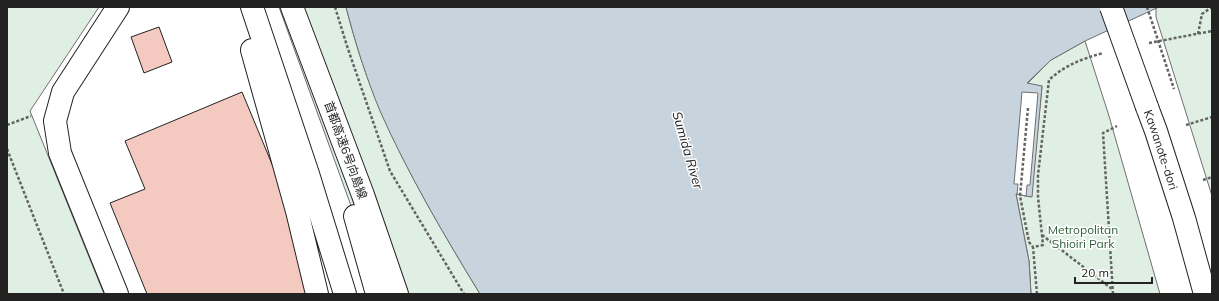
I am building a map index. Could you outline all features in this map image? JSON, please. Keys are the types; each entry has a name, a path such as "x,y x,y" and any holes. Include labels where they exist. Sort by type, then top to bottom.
{"main road":[{"path":"117,294 60,153 55,121 63,92 118,7"},
{"path":"239,7 247,30 297,211 317,294"},
{"path":"252,7 308,174 345,294"},
{"name":"Kawanote-dori","path":"1111,7 1156,131 1184,218 1206,294"},
{"path":"293,9 377,294"},
{"name":"首都高速6号向島線","path":"293,9 363,195 397,294"}],"path":[{"path":"335,7 390,171 464,294"},
{"path":"1147,7 1174,89"},
{"path":"1198,34 1202,14 1212,7"},
{"path":"1178,36 1212,31"},
{"path":"1033,247 1043,246 1038,197 1038,175 1049,80"},
{"path":"1028,108 1020,196 1029,242 1033,247 1037,294"},
{"path":"7,126 36,114"},
{"path":"1186,125 1212,117"},
{"path":"1113,294 1103,132 1117,126"},
{"path":"7,149 64,294"},
{"path":"1203,180 1212,177"},
{"path":"1042,234 1112,289"}],"green space":[{"path":"7,7 99,7 30,111 104,294 7,294"},
{"path":"279,7 346,7 365,72 391,134 427,204 480,294 383,294"},
{"path":"1156,7 1212,7 1212,196 1156,17"},
{"name":"Metropolitan Shioiri Park","path":"1085,41 1109,116 1160,294 1031,294 1029,261 1016,194 1031,197 1042,86 1027,84 1051,60"}],"water":[{"name":"Sumida River","path":"346,7 1159,7 1085,41 1051,60 1027,83 1042,86 1032,197 1016,194 1029,261 1031,294 480,294 427,204 391,135 365,72"}],"pier":[{"path":"1022,92 1038,93 1030,185 1027,185 1026,196 1017,194 1018,184 1014,184"}],"building":[{"path":"159,27 172,62 144,73 131,37"},
{"path":"242,92 326,294 147,294 110,203 145,189 125,141"}]}
